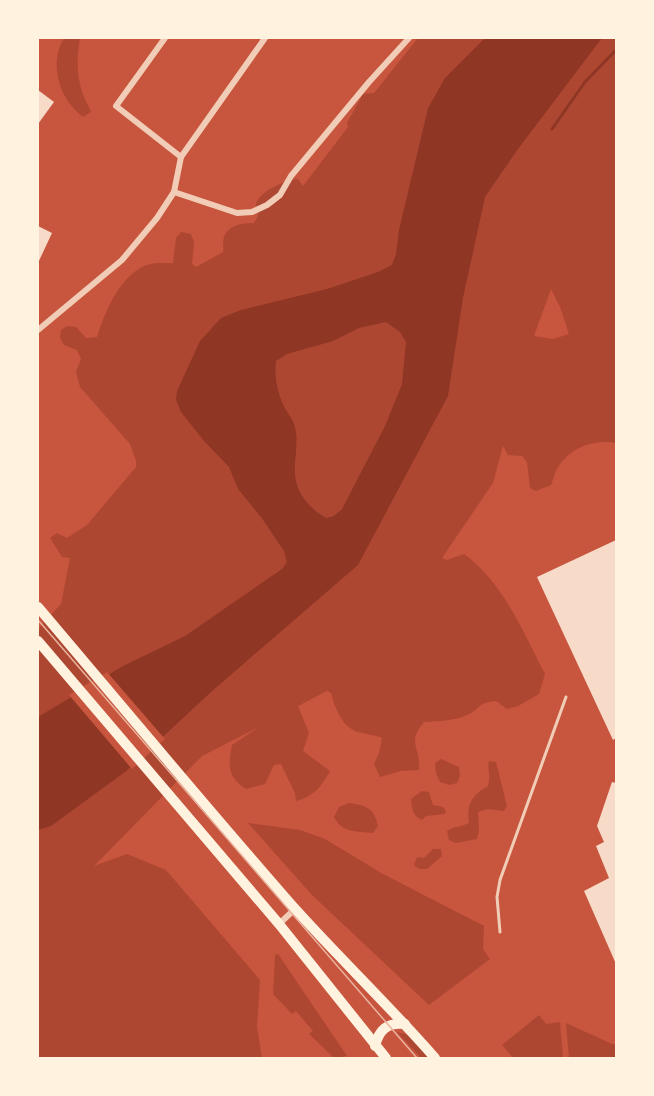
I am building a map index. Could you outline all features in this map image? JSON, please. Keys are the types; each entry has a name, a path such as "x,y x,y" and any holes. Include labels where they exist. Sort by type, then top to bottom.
{"main road":[{"path":"38,607 295,909 405,1024 435,1059"},
{"path":"38,641 279,924 386,1059"},
{"path":"375,1046 384,1028 397,1023 405,1024"}],"street":[{"path":"165,38 116,106 181,158"},
{"path":"38,330 122,260 157,218 174,192 181,158 265,38"},
{"path":"174,192 237,213 252,212 267,205 280,195 291,176 369,82 409,38"},
{"path":"279,924 295,909"}],"lane":[{"path":"500,932 497,897 500,880 566,697"}],"shaded area":[{"path":"64,38 80,38 79,80 91,112 83,117 68,101 59,81 57,59"},
{"path":"418,38 616,38 616,443 599,442 584,446 569,454 558,467 551,485 536,491 530,488 527,462 522,456 508,455 503,446 493,483 442,558 447,560 464,554 478,565 501,593 545,674 539,694 518,706 507,709 496,701 489,702 462,717 424,722 415,741 419,770 401,771 380,777 374,764 382,738 352,730 343,721 331,693 327,691 298,706 309,733 303,751 330,771 316,790 296,801 295,793 281,764 274,765 265,784 246,789 232,775 230,759 232,745 259,727 202,756 94,866 127,854 166,870 260,980 257,1027 262,1058 38,1058 38,629 61,604 70,558 62,557 50,538 57,533 67,538 87,525 136,467 130,444 80,387 76,372 81,359 77,350 64,345 60,338 61,330 67,326 76,327 86,338 97,337 114,297 127,279 144,266 173,263 176,238 181,232 191,234 194,242 192,264 196,267 223,252 223,239 232,227 254,223 258,216 256,205 261,195 273,187 293,180 298,179 303,186 348,127 347,123 363,94 374,93","holes":["551,289 569,334 553,339 534,336"]},
{"path":"485,38 602,38 518,149 485,197 463,298 448,396 358,565 211,692 125,772 51,826 38,830 38,717 123,666 185,636 282,569 287,562 284,551 238,489 229,467 181,412 176,400 177,391 200,341 221,318 241,310 327,289 392,265 428,108 445,78","holes":["386,322 400,332 406,342 402,384 385,426 342,509 334,516 326,518 309,505 298,488 295,474 296,433 294,423 279,393 276,361 287,354 333,341 359,328"]},
{"path":"441,759 459,767 460,776 457,783 449,785 440,782 435,763"},
{"path":"489,761 496,762 507,806 504,811 487,809 478,812 477,839 456,843 449,840 447,831 469,823 468,810 471,801 488,786"},
{"path":"422,791 429,792 433,805 443,807 445,814 426,816 422,820 416,816 411,799"},
{"path":"349,803 372,811 378,826 373,833 345,829 337,822 334,817 339,807"},
{"path":"248,823 300,830 325,839 383,874 484,926 483,949 490,959 429,1005 312,895"},
{"path":"433,849 441,849 442,856 427,869 419,869 414,865 417,857 424,858"},
{"path":"278,954 347,1056 334,1058 309,1034 313,1031 296,1011 292,1014 273,994 275,955"},
{"path":"539,1015 546,1024 560,1022 563,1058 513,1058 502,1045"},
{"path":"566,1023 616,1044 616,1058 569,1058"},
{"path":"397,1032 408,1035 430,1058 421,1058"}],"pier":[{"path":"107,672 165,739 132,769 69,695"}],"building":[{"path":"38,90 54,102 38,124"},
{"path":"38,226 52,233 38,263"},
{"path":"616,540 616,738 613,740 537,577"},
{"path":"612,782 616,783 616,964 584,891 609,878 596,846 604,842 597,826"}],"waterway":[{"path":"552,129 585,82 616,50"}],"tram line":[{"path":"38,620 417,1058"}]}
